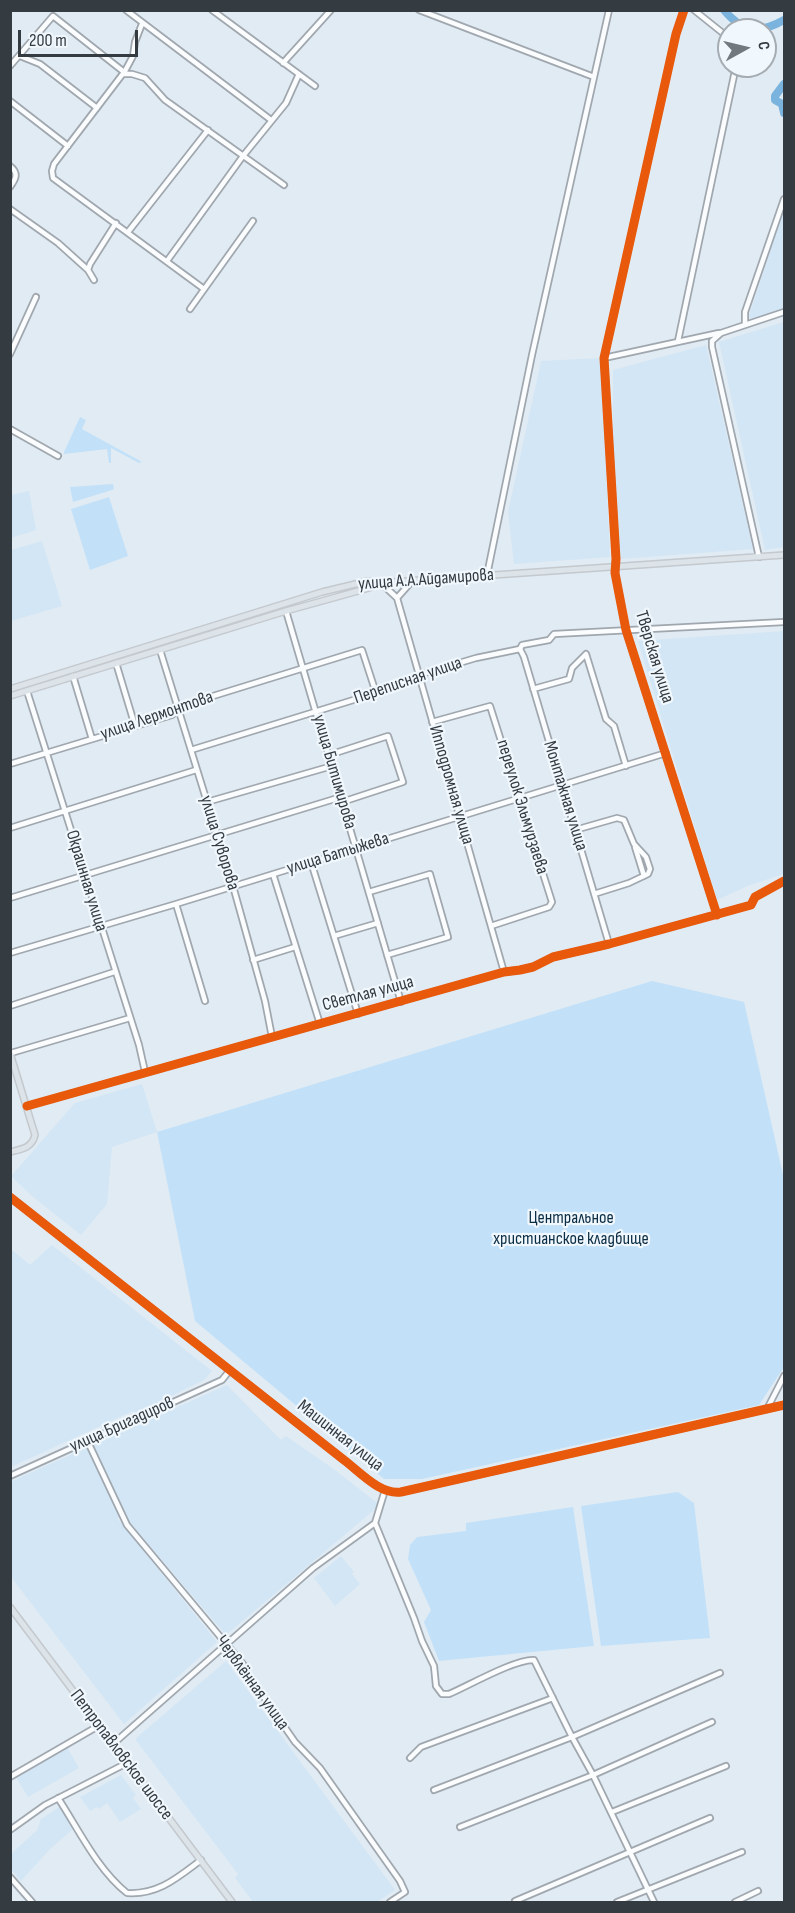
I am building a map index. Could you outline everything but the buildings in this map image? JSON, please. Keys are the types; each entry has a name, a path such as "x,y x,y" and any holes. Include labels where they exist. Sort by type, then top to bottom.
{"main road":[{"name":"улица А.А.Айдамирова","path":"10,689 368,580 379,583 784,555"},
{"path":"368,580 369,588"},
{"name":"улица А.А.Айдамирова","path":"10,696 286,611 369,588 379,583"},
{"path":"10,1152 29,1146 34,1141 34,1128 11,1053"},
{"name":"Петропавловское шоссе","path":"10,1607 232,1902"}],"street":[{"path":"126,10 271,120"},
{"path":"213,10 315,86"},
{"path":"283,63 331,10"},
{"path":"419,10 594,77"},
{"path":"487,575 501,499 609,10"},
{"name":"Тверская улица","path":"684,10 676,34 604,358 615,567 626,630 717,915"},
{"path":"694,10 717,28"},
{"path":"10,66 53,16 124,73 144,78 165,100 284,185"},
{"path":"142,24 135,42 133,56 124,73 54,164 53,178 204,289"},
{"path":"20,56 40,64 97,108"},
{"path":"167,261 243,156 286,103 299,74"},
{"path":"678,341 733,78"},
{"path":"10,101 68,146"},
{"path":"128,232 208,130"},
{"path":"10,166 16,173 16,179 10,187"},
{"path":"745,325 745,312 784,199"},
{"path":"10,209 58,243 88,270 94,280"},
{"path":"190,309 253,221"},
{"path":"88,270 116,224"},
{"path":"10,354 36,297"},
{"path":"604,358 721,333 784,312"},
{"path":"721,333 714,338 712,346 759,557"},
{"path":"10,429 58,456"},
{"path":"379,583 397,598 413,580"},
{"name":"Ипподромная улица","path":"397,598 504,972"},
{"name":"улица Битимирова","path":"286,611 401,1002"},
{"name":"Переписная улица","path":"191,750 416,681 422,674 460,662 549,640 554,634 784,622"},
{"name":"Монтажная улица","path":"520,649 609,944"},
{"name":"улица Суворова","path":"160,650 233,886 265,1001 272,1037"},
{"name":"улица Лермонтова","path":"10,764 172,715 184,705 363,650 376,693"},
{"path":"533,689 569,679 572,668 586,654 606,719 614,726 626,766"},
{"path":"116,663 135,726"},
{"path":"73,676 92,739"},
{"name":"Окраинная улица","path":"27,691 130,1017 145,1072"},
{"name":"переулок Эльмурзаева","path":"432,722 490,706 521,798 551,905 491,926"},
{"path":"10,898 217,834 403,782 388,736 329,755"},
{"name":"улица Батыжева","path":"10,953 666,753"},
{"path":"207,802 332,766"},
{"path":"10,828 196,770"},
{"path":"575,830 617,818 624,820 634,844 646,857 650,872 629,883 594,894"},
{"path":"311,862 358,1014"},
{"path":"273,874 320,1024"},
{"path":"369,892 430,874 448,937 387,955"},
{"name":"Светлая улица","path":"27,1106 504,972 533,967 553,957 751,905 755,897 784,881"},
{"path":"176,904 205,1001"},
{"path":"334,936 378,923"},
{"path":"252,960 295,947"},
{"path":"10,1005 114,972"},
{"path":"11,1053 130,1017"},
{"name":"Машинная улица","path":"10,1197 385,1490 401,1492 784,1405"},
{"name":"улица Бригадиров","path":"10,1476 222,1380 230,1370"},
{"path":"767,1409 784,1376"},
{"name":"Червлённая улица","path":"87,1440 127,1525 243,1664 245,1671 295,1742 320,1768 400,1881 405,1892 390,1902"},
{"path":"113,1744 306,1573 375,1523 385,1490"},
{"path":"375,1523 425,1650 434,1666 436,1686 439,1692 449,1694 529,1660 534,1660 572,1737 594,1774 654,1902"},
{"path":"434,1790 572,1737 720,1673"},
{"path":"410,1758 421,1747 553,1698"},
{"path":"460,1827 594,1774 712,1722"},
{"path":"10,1777 100,1725"},
{"path":"10,1830 58,1797 127,1763"},
{"path":"612,1812 726,1766"},
{"path":"58,1797 97,1860 119,1887 127,1893 153,1892 201,1860"},
{"path":"515,1901 710,1818"},
{"path":"617,1902 742,1852"},
{"path":"10,1877 32,1902"},
{"path":"735,1902 758,1891"}],"shaded area":[{"path":"784,208 784,311 751,321 749,316"},
{"path":"784,322 784,547 765,550 719,342"},
{"path":"706,345 753,549 620,559 613,460 613,370"},
{"path":"601,358 610,557 514,564 508,512 541,361"},
{"path":"29,491 36,530 11,538 11,495"},
{"path":"42,541 62,606 11,621 11,550"},
{"path":"784,631 784,874 750,885 717,900 638,641"},
{"path":"142,1084 157,1132 112,1147 107,1204 81,1235 11,1176 75,1103"},
{"path":"52,1245 212,1371 204,1380 135,1414 133,1411 11,1467 11,1249 30,1265"},
{"path":"227,1385 281,1440 286,1436 380,1505 226,1635 125,1517 117,1518 217,1642 124,1724 11,1577 10,1482"},
{"path":"341,1556 360,1584 335,1606 314,1578"},
{"path":"226,1661 395,1890 377,1902 253,1902 235,1878 238,1874 135,1739"},
{"path":"67,1747 79,1768 28,1797 16,1777"},
{"path":"121,1775 136,1795 133,1798 141,1809 120,1822 107,1803 99,1809 97,1807 90,1811 80,1797"},
{"path":"59,1807 71,1822 73,1829 50,1849 21,1881 11,1869 11,1854 37,1830 41,1819"}],"green space":[{"path":"80,417 86,420 82,429 142,462 139,463 111,448 111,463 109,463 107,449 64,454"},
{"path":"113,484 114,489 112,490 73,502 70,487"},
{"path":"109,497 128,556 90,570 71,509"},
{"name":"Центральное христианское кладбище","path":"652,981 744,1002 784,1179 784,1367 759,1405 422,1479 384,1479 195,1321 157,1132"},
{"path":"678,1492 694,1503 710,1638 601,1646 581,1506"},
{"path":"573,1507 594,1646 439,1661 424,1622 431,1610 408,1559 410,1545 417,1537 466,1531 466,1523"}],"waterway":[{"path":"724,10 738,23 752,29 767,28 784,20"},
{"path":"784,84 775,96 775,100 782,104 784,113"}],"cycle path":[{"path":"684,10 676,34 604,358 615,573 626,630 717,915"},
{"path":"27,1106 504,972 533,967 553,957 751,905 755,897 784,881"},
{"path":"10,1197 364,1476 385,1490 401,1492 784,1405"}]}
